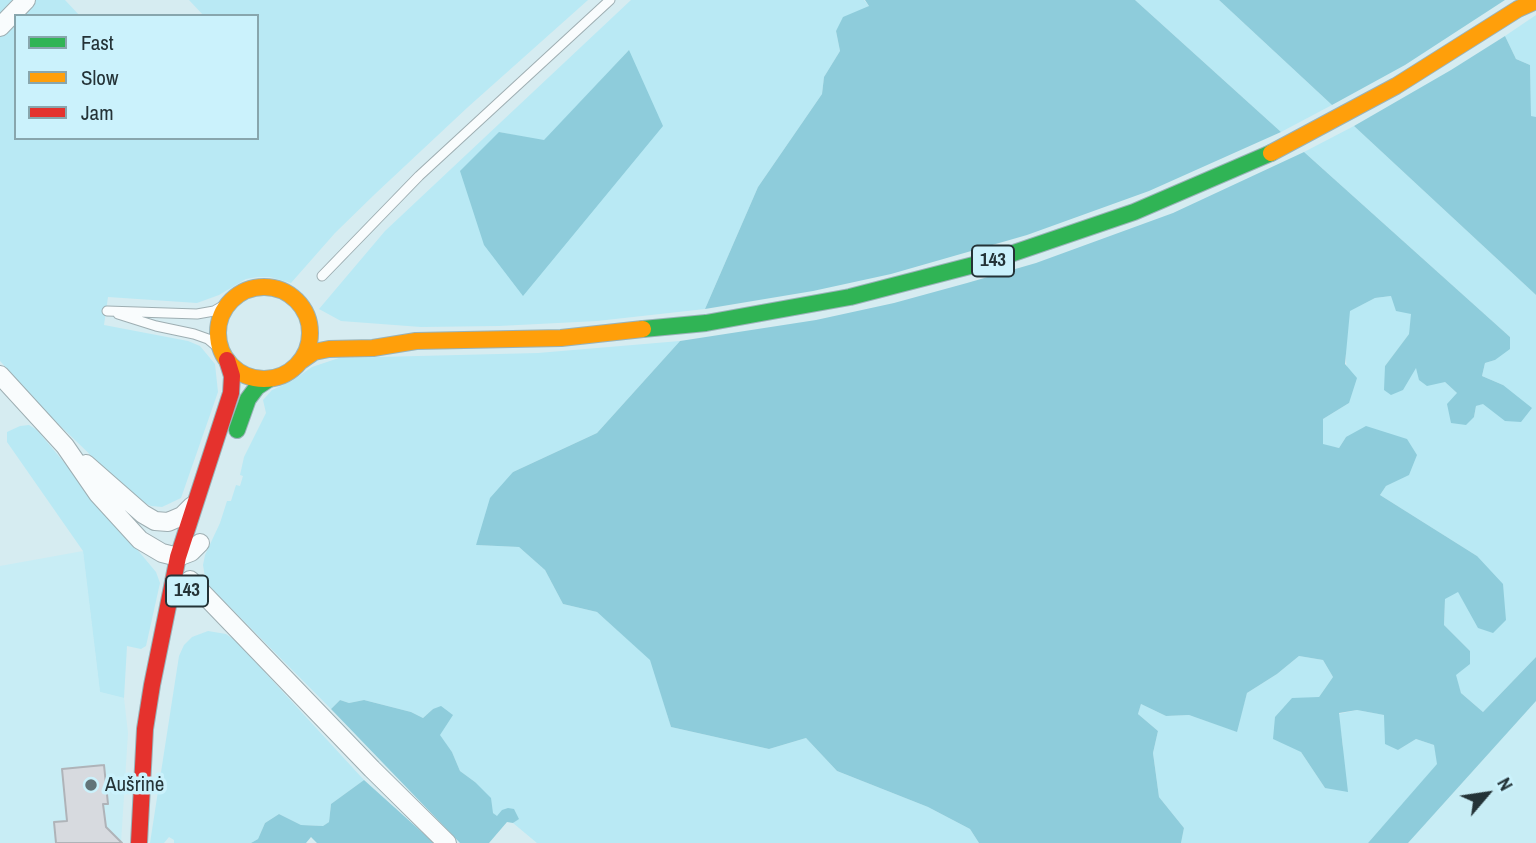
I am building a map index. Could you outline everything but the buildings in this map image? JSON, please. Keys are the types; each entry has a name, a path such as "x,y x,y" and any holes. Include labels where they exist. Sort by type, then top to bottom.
{"main road":[{"name":"143","path":"141,816 172,655 190,580 248,399 257,387 269,379 287,373 314,352 373,348 416,341 561,338 706,323 850,298 993,260 1134,212 1268,154 1396,86 1523,5 1536,1"},
{"path":"228,303 250,288 276,288 298,301 316,323 330,329"},
{"name":"143","path":"139,843 147,718 178,557 231,393 232,376 224,355 218,325 228,303"},
{"path":"302,361 311,337 306,312"},
{"name":"143","path":"361,332 416,341"},
{"path":"224,355 245,375 269,379"}],"street":[{"path":"0,27 26,0"},
{"path":"0,375 65,446 142,514 155,521 168,522 182,516 193,506"},
{"path":"65,446 98,494 140,540 162,553 178,557 191,552 204,531"},
{"path":"190,580 447,843"}],"lane":[{"path":"322,276 419,176 610,0"},
{"path":"224,355 208,340 194,334 107,311 197,314 214,311 228,303"}],"shaded area":[{"path":"0,0 65,0 78,14 14,14 14,140 259,140 259,14 202,14 189,0 588,0 375,194 335,233 291,283 270,277 246,279 219,295 197,303 108,297 104,325 188,341 200,346 215,364 218,392 181,498 162,507 140,501 51,417 0,361"},
{"path":"631,0 864,0 869,6 836,31 840,51 824,77 822,94 758,187 705,309 597,321 421,327 341,321 319,309 385,231","holes":["629,50 484,245 499,132 544,141"]},
{"path":"865,0 1135,0 1281,132 1149,191 1027,235 891,274 813,291 705,309 758,187 822,94 824,77 840,51 836,31 843,17 869,6"},
{"path":"1135,0 1219,0 1332,105 1281,132"},
{"path":"1219,0 1505,0 1405,65 1332,105"},
{"path":"1536,15 1536,117 1531,117 1530,65 1516,59 1505,36"},
{"path":"1505,36 1516,59 1530,65 1531,116 1536,117 1536,295 1354,126"},
{"path":"629,50 663,126 523,296 484,245 460,171 499,132 544,140"},
{"path":"1354,126 1536,295 1536,657 1483,712 1461,693 1455,675 1470,651 1444,625 1445,598 1458,591 1467,607 1477,556 1380,495 1386,486 1409,474 1346,437 1339,448 1323,445 1323,419 1349,403 1345,345 1349,311 1375,298 1391,296 1412,313 1409,334 1385,366 1417,367 1445,382 1457,393 1474,417 1476,406 1484,403 1503,385 1482,376 1485,363 1495,360 1510,337 1304,152"},
{"path":"1304,152 1510,337 1510,349 1495,360 1485,363 1482,376 1503,385 1532,408 1521,422 1505,421 1483,404 1476,406 1474,417 1466,425 1451,423 1447,404 1457,393 1445,382 1427,386 1419,380 1416,368 1403,390 1391,395 1384,390 1385,366 1409,334 1411,314 1396,311 1391,296 1375,298 1350,311 1345,364 1357,378 1349,403 1323,419 1323,444 1339,448 1346,437 1366,426 1407,439 1417,455 1409,475 1386,486 1380,495 1477,556 1503,584 1506,620 1493,633 1478,628 1458,592 1445,599 1444,625 1470,651 1470,664 1456,675 1461,693 1483,712 1536,657 1536,701 1408,843 1368,843 1437,764 1434,745 1416,739 1398,750 1385,744 1384,715 1357,710 1339,713 1348,792 1325,788 1301,752 1273,739 1275,717 1292,698 1319,697 1333,677 1323,660 1299,656 1247,693 1237,732 1189,715 1166,716 1141,704 1138,714 1158,731 1153,753 1159,797 1184,828 1181,843 979,843 970,829 928,807 837,771 806,738 769,749 671,727 650,660 597,612 563,604 545,570 519,547 476,545 490,498 513,472 597,433 680,341 816,320 894,303 1036,263 1173,213"},
{"path":"680,341 597,433 513,472 476,545 519,547 545,570 563,604 597,612 651,660 671,727 769,749 806,738 837,771 928,807 970,829 979,843 537,843 513,823 519,818 497,817 475,782 460,771 452,752 439,735 452,714 433,709 423,718 411,712 364,700 349,703 340,700 331,709 210,587 203,565 205,555 227,501 231,501 236,485 240,486 244,457 266,413 263,400 272,390 292,381 312,367 339,358 538,353"},
{"path":"29,425 37,430 156,572 160,583 146,646 141,649 127,646 124,698 100,692 83,551 7,442 7,432"},
{"path":"83,551 100,692 124,698 128,733 121,843 0,843 0,566"},
{"path":"208,631 226,634 236,641 364,780 331,804 329,822 323,826 301,825 279,814 265,823 258,839 251,843 174,843 169,837 164,843 150,843 179,656 192,637"},
{"path":"1299,656 1323,660 1333,677 1319,697 1301,752 1325,788 1343,746 1338,714 1357,710 1385,715 1398,750 1416,739 1434,745 1438,764 1368,843 1181,843 1184,828 1159,797 1153,753 1158,731 1138,714 1141,704 1166,716 1189,715 1236,731 1247,693"},
{"path":"340,700 349,703 364,700 411,712 423,718 441,706 453,715 440,735 452,752 460,771 491,798 493,813 497,816 502,810 514,809 519,819 513,823 507,822 489,843 460,843 331,709"},
{"path":"1536,701 1536,843 1408,843"},
{"path":"364,780 434,843 317,843 311,837 306,843 251,843 258,839 265,823 279,814 301,825 323,826 329,822 331,804"}],"traffic: fast":[{"path":"643,329 706,323 850,297 993,260 1134,212 1271,153"},
{"path":"237,430 248,399 257,387 269,379"}],"traffic: slow":[{"path":"1271,153 1396,86 1518,9 1536,1"},
{"path":"264,287 282,290 297,300 307,315 310,333 307,351 297,366 282,376 264,379 246,376 231,366 221,351 218,333 221,315 231,300 246,290 264,287"},
{"path":"301,361 314,352 329,349 373,348 416,341 561,338 643,329"}],"traffic: jam":[{"path":"139,843 145,729 152,685 178,557 231,393 232,376 227,360"}],"place":[{"name":"Aušrinė","path":"91,785"}]}
